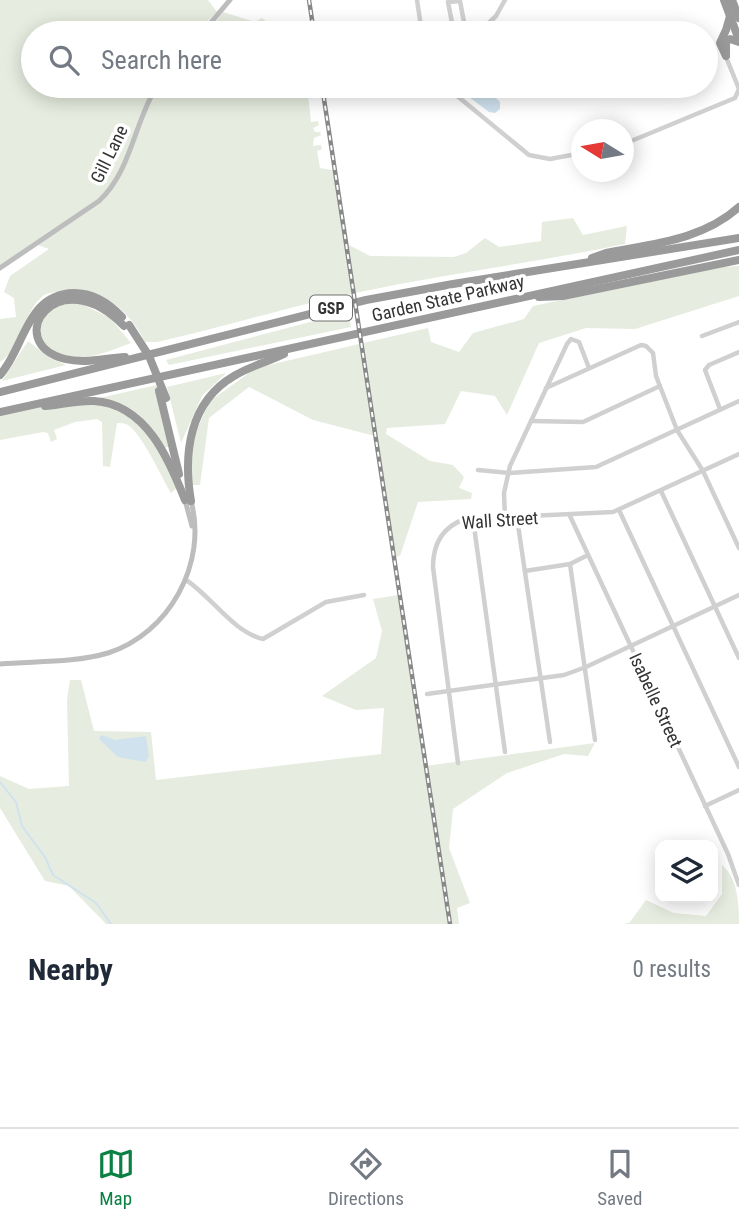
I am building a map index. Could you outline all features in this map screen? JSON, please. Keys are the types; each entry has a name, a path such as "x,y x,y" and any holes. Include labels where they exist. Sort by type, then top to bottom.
{"highway":[{"path":"724,0 734,17"},
{"path":"726,56 726,41 739,41 732,0"},
{"path":"726,56 720,43 734,17"},
{"path":"576,264 606,253 697,233 719,223 739,207"},
{"name":"Garden State Parkway","path":"0,392 366,300 723,242 739,237"},
{"name":"Garden State Parkway","path":"0,412 739,250"},
{"path":"523,297 563,296 739,261"},
{"path":"0,375 35,311 53,298 70,293 91,295 111,306 145,357 164,398 188,500"},
{"path":"126,325 95,303 70,299 55,303 43,311 37,320 36,333 39,342 47,350 67,359 85,362 142,356"},
{"path":"188,500 188,450 193,427 204,405 217,389 234,376 299,347"},
{"path":"25,406 89,401 106,402 125,410 143,424 161,449 188,500"}],"street":[{"path":"212,21 230,0"},
{"path":"417,0 420,21"},
{"path":"491,21 505,0"},
{"path":"452,21 448,2 460,1 464,21"},
{"path":"634,140 735,98 739,89 726,56"},
{"name":"Gill Lane","path":"0,268 99,201 111,189 150,98"},
{"path":"460,98 529,155 550,159 571,155"},
{"path":"702,336 739,323"},
{"path":"505,518 505,493 509,473 571,339 576,339 589,368"},
{"path":"547,388 641,345 646,346 653,353 660,386 677,429 703,471 739,548"},
{"path":"720,410 705,370 709,365 739,352"},
{"path":"531,421 583,422 660,386"},
{"path":"478,470 509,473 596,467 739,401"},
{"name":"Wall Street","path":"458,763 433,567 433,554 446,529 454,523 473,519 570,516 618,510 739,454"},
{"path":"661,491 739,658"},
{"path":"0,664 89,657 120,648 157,623 174,602 186,580 192,559 194,514 188,500"},
{"path":"618,510 739,767"},
{"name":"Isabelle Street","path":"570,516 728,854 739,885"},
{"path":"473,519 505,752"},
{"path":"517,519 550,742"},
{"path":"525,571 570,564 588,555"},
{"path":"570,564 595,740"},
{"path":"186,580 226,616 263,639 327,602 364,595"},
{"path":"427,694 564,675 739,595"},
{"path":"705,806 739,790"}],"shaded area":[{"path":"0,0 208,0 217,12 207,21 21,21 21,98 308,98 311,122 318,121 319,125 313,128 321,135 314,138 313,146 321,145 322,149 317,151 320,168 337,171 349,245 370,256 454,257 466,253 485,238 499,247 541,241 542,222 573,218 583,235 627,226 625,244 368,290 157,342 145,342 130,319 99,295 87,291 60,291 44,295 37,302 13,348 0,362 0,319 16,317 14,298 4,292 10,276 49,249 35,244 0,268"},
{"path":"223,12 252,21 216,21"},
{"path":"739,266 739,296 635,329 586,328 539,343 507,415 495,396 461,391 445,424 387,428 386,434 430,461 453,465 464,477 459,488 472,493 471,499 418,502 400,556 394,557 375,436 313,420 249,387 209,418 200,485 191,485 193,438 210,401 256,368 428,328 431,342 459,352 473,333 524,319 533,306"},
{"path":"76,301 110,318 131,343 83,357 73,358 52,351 38,336 41,320 49,311"},
{"path":"348,312 351,327 169,365 166,360"},
{"path":"28,341 50,358 66,365 2,381"},
{"path":"226,373 202,396 181,443 167,387"},
{"path":"157,385 173,446 162,448 179,486 171,493 139,437 125,424 117,423 110,467 103,466 102,422 97,419 75,422 54,430 57,439 51,442 48,433 43,432 0,440 0,412 25,406 97,401 99,398"},
{"path":"399,595 425,766 595,743 588,756 564,754 507,773 453,809 449,848 470,903 457,908 459,924 106,924 69,886 45,881 0,808 0,776 29,789 69,786 67,700 70,680 81,680 94,731 151,732 156,780 381,754 384,708 356,710 322,696 376,658 382,631 373,599"},
{"path":"722,865 734,884 739,924 625,924 630,922 646,900 674,913 706,916 722,894"}],"water":[{"path":"470,98 496,98 500,102 500,109 495,113 489,112"},
{"path":"101,735 115,740 146,736 149,757 145,762 118,757 99,739"}],"waterway":[{"path":"0,782 16,802 22,826 45,857 53,875 96,903 111,924"}],"railway":[{"path":"309,0 312,21"},
{"path":"324,98 450,924"}]}
